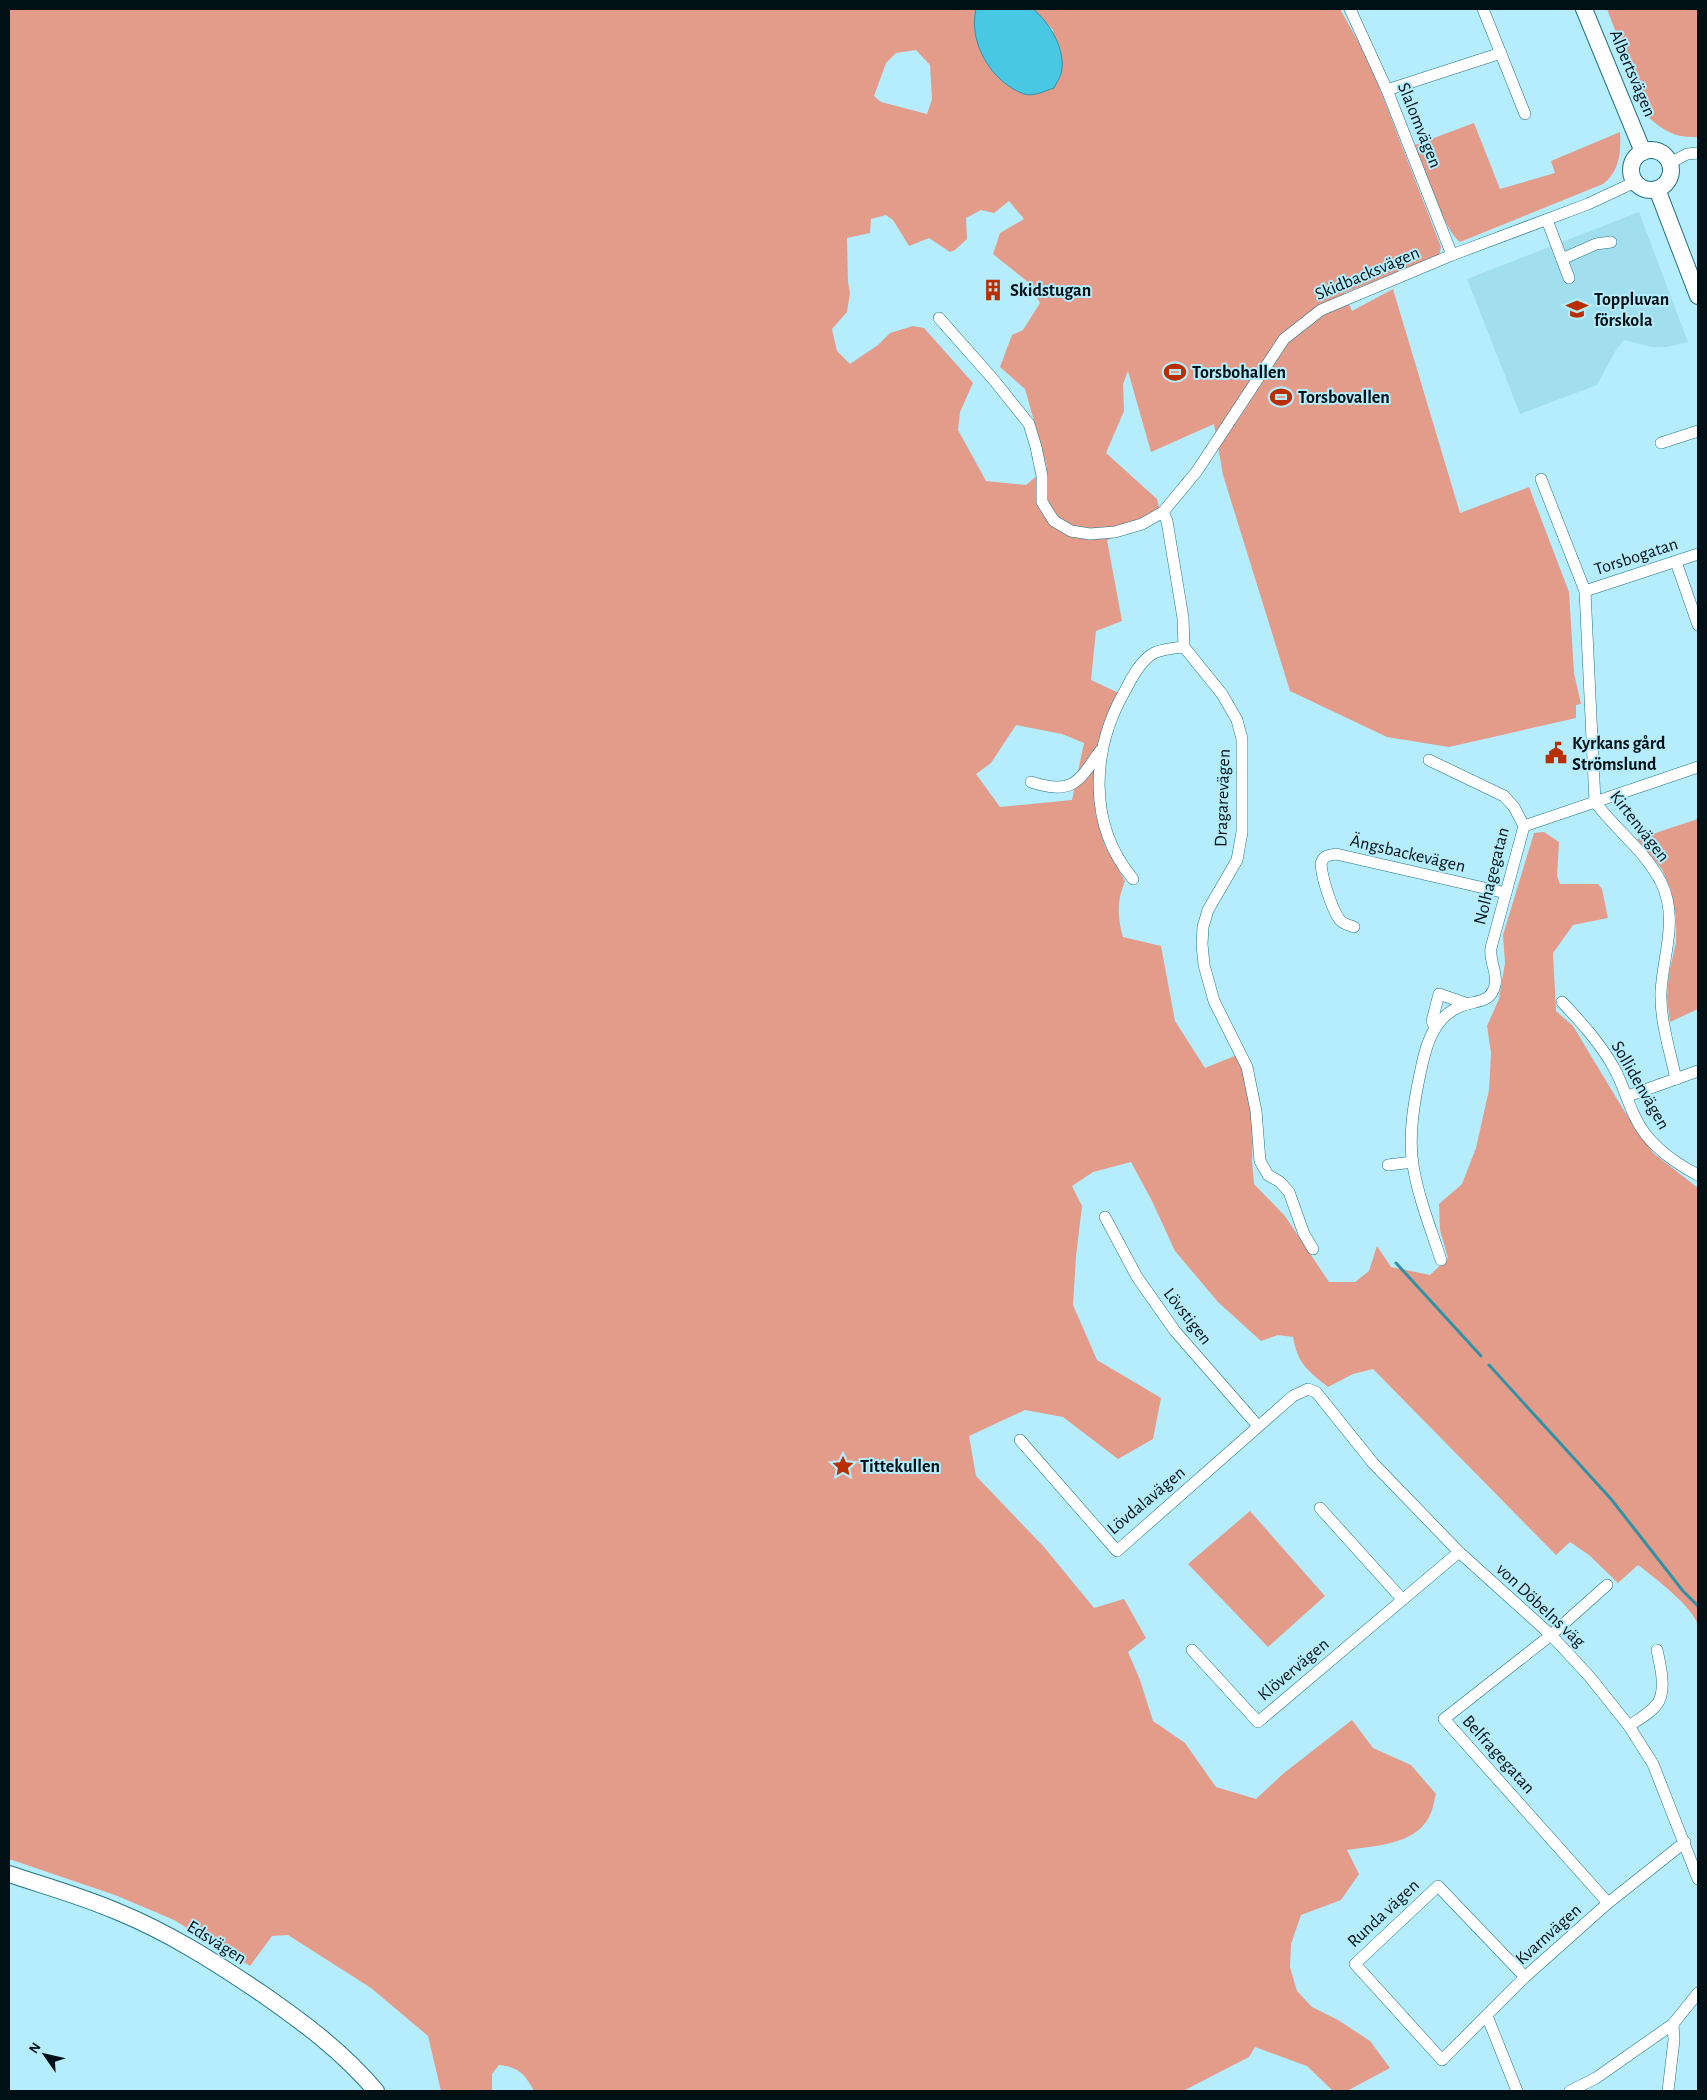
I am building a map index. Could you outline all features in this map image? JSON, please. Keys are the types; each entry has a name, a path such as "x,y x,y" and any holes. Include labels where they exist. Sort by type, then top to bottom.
{"street":[{"name":"Slalomvägen","path":"1350,9 1388,90 1452,255"},
{"path":"1483,9 1524,114"},
{"name":"Albertsvägen","path":"1584,9 1643,152"},
{"path":"1388,90 1501,53"},
{"path":"1651,150 1660,152 1670,162 1669,179 1666,184 1657,190 1645,189 1635,182 1632,175 1632,167 1634,160 1643,152 1651,150"},
{"path":"1670,162 1687,154 1698,153"},
{"name":"Skidbacksvägen","path":"939,318 993,379 1029,424 1042,476 1042,502 1054,521 1071,531 1090,534 1115,532 1142,524 1163,512 1196,471 1284,339 1321,310 1452,255 1588,204 1635,182"},
{"path":"1657,190 1698,296"},
{"path":"1546,220 1569,278"},
{"path":"1562,259 1596,244 1611,242"},
{"path":"1662,444 1698,431"},
{"name":"Kirtenvägen","path":"1541,479 1586,592 1595,802 1606,818 1653,868 1666,894 1670,929 1662,982 1662,1004 1676,1078"},
{"path":"1133,879 1119,863 1107,836 1100,808 1099,765 1102,748 1114,709 1133,677 1144,662 1153,654 1184,647 1183,618 1167,521 1163,512"},
{"name":"Torsbogatan","path":"1586,592 1698,554"},
{"path":"1676,562 1698,626"},
{"name":"Dragarevägen","path":"1184,647 1222,694 1237,720 1242,739 1242,832 1237,860 1208,910 1203,927 1204,965 1214,1001 1247,1067 1256,1112 1260,1161 1268,1175 1280,1182 1289,1192 1304,1234 1314,1248"},
{"path":"1031,782 1057,788 1068,786 1080,778 1102,748"},
{"name":"Nolhagegatan","path":"1429,760 1504,796 1514,807 1524,826 1490,955 1495,974 1495,987 1486,1000 1468,1004 1452,1011 1435,1028 1428,1044 1418,1082 1413,1120 1413,1162 1416,1182 1440,1260"},
{"path":"1524,826 1698,768"},
{"name":"Ängsbackevägen","path":"1354,927 1342,922 1334,910 1321,867 1323,859 1328,855 1336,854 1506,893"},
{"name":"Nolhagegatan","path":"1435,1028 1432,1021 1439,994 1468,1004"},
{"name":"Sollidenvägen","path":"1562,1002 1586,1028 1613,1066 1628,1096 1634,1116 1645,1135 1680,1165 1698,1175"},
{"path":"1628,1096 1698,1071"},
{"path":"1388,1165 1413,1162"},
{"name":"Lövstigen","path":"1105,1217 1137,1277 1175,1331 1258,1426"},
{"name":"Lövdalavägen","path":"1020,1440 1116,1551 1293,1396 1303,1390 1312,1389"},
{"name":"von Döbelns väg","path":"1312,1389 1321,1396 1373,1463 1459,1552 1551,1635 1589,1676 1630,1726 1653,1764 1698,1879"},
{"path":"1320,1508 1402,1599"},
{"name":"Klövervägen","path":"1192,1650 1258,1722 1459,1552"},
{"name":"Belfragegatan","path":"1608,1585 1551,1635 1444,1719 1608,1903"},
{"path":"1630,1726 1659,1701 1662,1689 1658,1650"},
{"name":"Kvarnvägen","path":"1442,2060 1525,1978 1608,1903 1685,1842"},
{"name":"Edsvägen","path":"9,1874 117,1911 176,1939 223,1967 324,2040 355,2066 376,2091"},
{"name":"Runda vägen","path":"1442,2060 1355,1964 1438,1886 1525,1978"},
{"path":"1570,2091 1596,2078 1673,2024 1698,1993"},
{"path":"1487,2016 1517,2091"},
{"path":"1668,2091 1674,2040 1673,2024"}],"shaded area":[{"path":"9,9 976,9 974,24 976,38 988,65 1054,31 1033,9 1340,9 1369,61 1441,247 1439,256 1344,293 1352,311 1393,289 1460,513 1529,487 1569,592 1574,673 1581,704 1576,705 1576,718 1449,747 1387,737 1290,691 1223,475 1214,424 1151,452 1128,371 1123,384 1124,411 1106,453 1157,499 1162,519 1107,540 1122,621 1096,631 1091,680 1121,694 1097,789 1095,812 1105,846 1125,881 1120,895 1119,909 1123,937 1161,946 1175,1021 1205,1068 1237,1055 1245,1072 1254,1109 1252,1161 1254,1184 1285,1216 1329,1282 1355,1282 1369,1271 1377,1246 1391,1267 1430,1275 1448,1258 1440,1230 1439,1204 1462,1184 1476,1148 1489,1090 1491,1053 1487,1026 1499,999 1505,963 1503,935 1534,833 1544,832 1559,842 1557,876 1560,884 1598,884 1602,889 1608,918 1573,925 1553,953 1556,1011 1573,1026 1623,1109 1653,1153 1698,1188 1698,1625 1681,1601 1638,1565 1618,1583 1589,1555 1570,1542 1556,1555 1373,1369 1353,1374 1328,1387 1304,1366 1293,1337 1278,1335 1261,1341 1218,1302 1175,1251 1152,1201 1131,1162 1093,1172 1072,1186 1082,1206 1073,1305 1097,1360 1161,1398 1153,1439 1118,1459 1063,1417 1025,1410 969,1436 976,1476 1044,1547 1094,1608 1124,1599 1146,1638 1128,1652 1140,1680 1153,1721 1185,1743 1216,1787 1256,1799 1284,1773 1352,1720 1373,1748 1411,1765 1436,1794 1429,1817 1423,1826 1414,1833 1404,1839 1381,1845 1347,1850 1359,1874 1341,1900 1301,1915 1291,1944 1290,1967 1297,1991 1312,2007 1338,2020 1370,2041 1390,2068 1347,2091 1333,2091 1307,2066 1255,2047 1249,2057 1183,2091 534,2091 521,2072 499,2065 492,2074 492,2091 441,2091 428,2036 371,1988 288,1935 272,1936 250,1966 174,1920 115,1895 9,1859","holes":["916,50 930,65 932,99 927,114 881,102 874,96 886,63 896,53","1009,201 1024,219 1000,233 993,254 1028,282 1040,303 1023,330 1012,335 1000,367 1025,389 1047,467 1026,485 986,481 958,430 960,412 973,383 924,328 913,326 890,333 878,345 850,364 837,351 832,329 847,312 850,293 847,238 870,233 871,219 886,215 893,220 909,246 929,238 950,252 967,239 966,218 981,210 994,213","1016,725 1062,734 1084,743 1072,800 1000,807 976,774 991,763"]},
{"path":"1607,9 1698,9 1698,137 1671,133 1648,117"},
{"path":"1474,123 1500,189 1555,173 1551,161 1620,132 1618,161 1613,173 1603,184 1460,242 1447,225 1415,145"},
{"name":"Toppluvan förskola","path":"1639,212 1688,342 1667,347 1651,347 1624,340 1616,350 1597,385 1520,414 1467,279"},
{"path":"1698,819 1698,1009 1670,1022 1667,997 1669,974 1676,942 1676,916 1671,890 1662,869 1637,839"},
{"path":"1250,1511 1325,1596 1268,1647 1188,1564"}],"water":[{"path":"976,9 1033,9 1039,15 1056,38 1062,56 1061,74 1054,88 1031,95 1024,94 1012,88 992,71 979,47 975,35"}],"waterway":[{"path":"1396,1263 1481,1356"},
{"path":"1489,1365 1611,1499 1683,1591 1698,1606"}],"place":[{"name":"Skidstugan","path":"993,290"},
{"name":"Toppluvan förskola","path":"1577,309"},
{"name":"Torsbohallen","path":"1175,372"},
{"name":"Torsbovallen","path":"1281,397"},
{"name":"Kyrkans gård Strömslund","path":"1556,753"},
{"name":"Tittekullen","path":"843,1466"}]}
